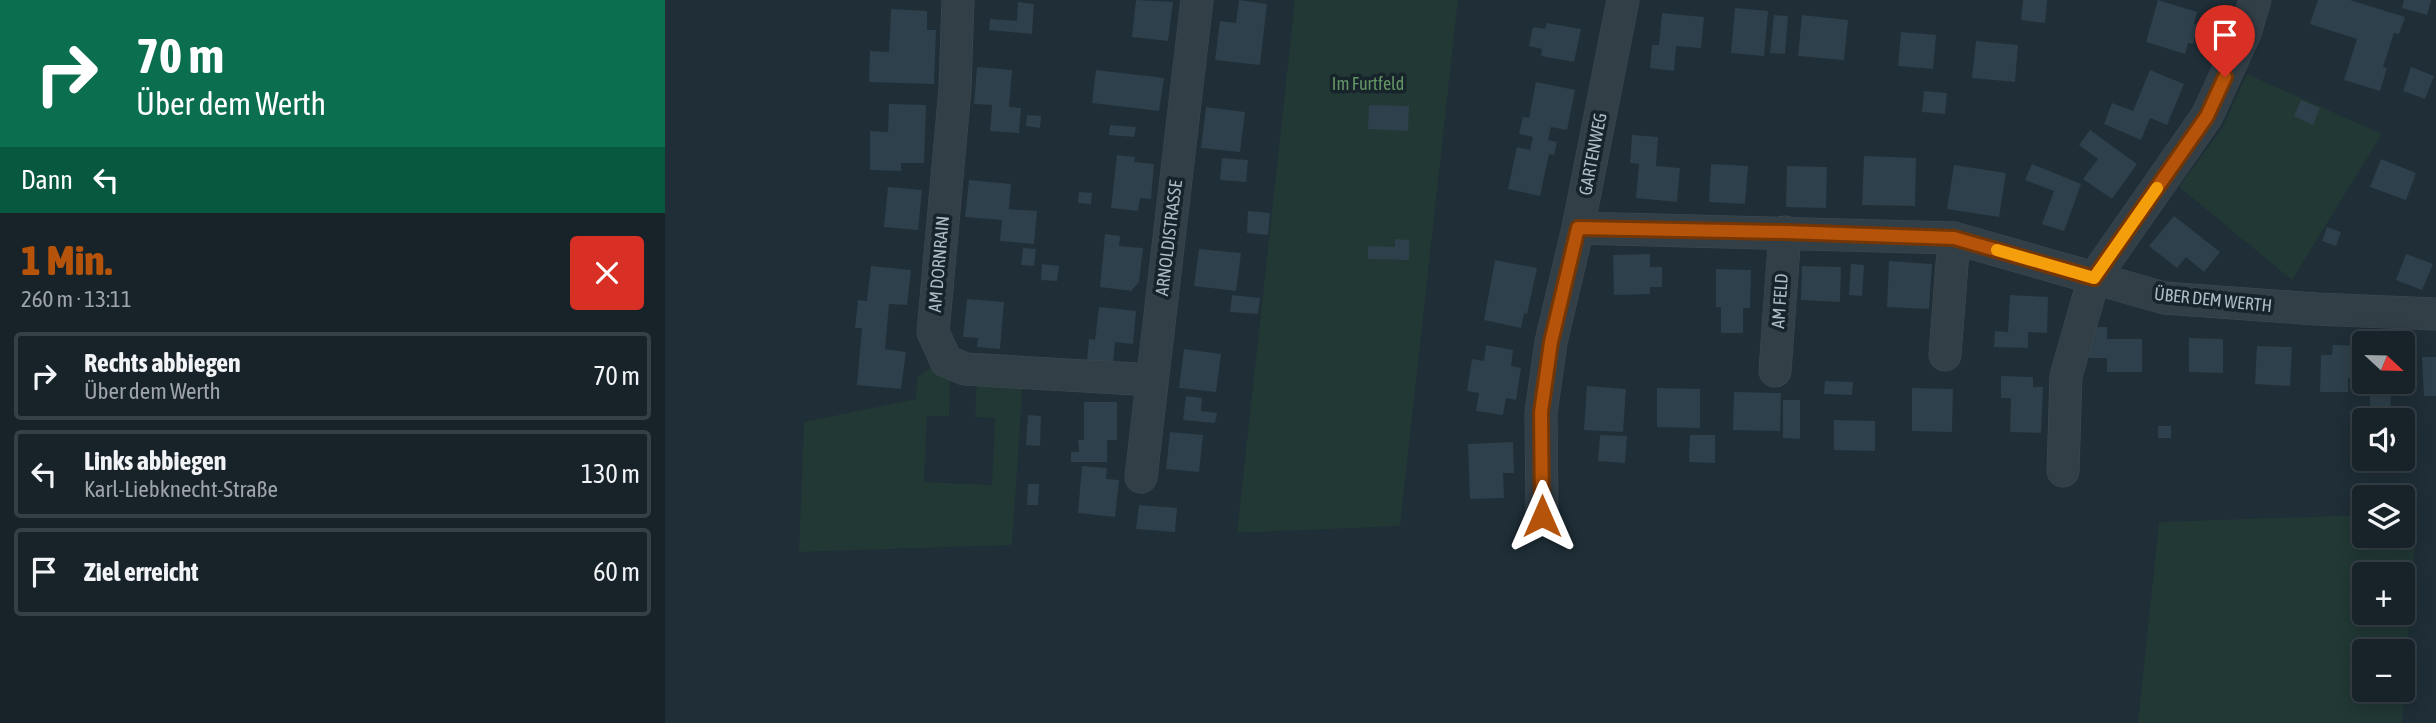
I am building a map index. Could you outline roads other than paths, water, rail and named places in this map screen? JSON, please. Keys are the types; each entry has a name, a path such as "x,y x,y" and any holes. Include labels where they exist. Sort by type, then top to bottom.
{"street":[{"name":"AM DORNRAIN","path":"958,0 954,89 933,332 946,361 965,369 1152,380"},
{"name":"ARNOLDISTRASSE","path":"1141,477 1197,0"},
{"name":"GARTENWEG","path":"1542,516 1541,412 1551,342 1578,228 1623,0"},
{"path":"2063,471 2066,376 2094,278 2207,116 2245,33 2255,0"},
{"name":"ÜBER DEM WERTH","path":"1578,228 1954,238 2164,298 2436,314"},
{"name":"AM FELD","path":"1775,370 1785,232"},
{"path":"1945,355 1954,238"}],"park label":[{"name":"Im Furtfeld","path":"1368,84"}]}
